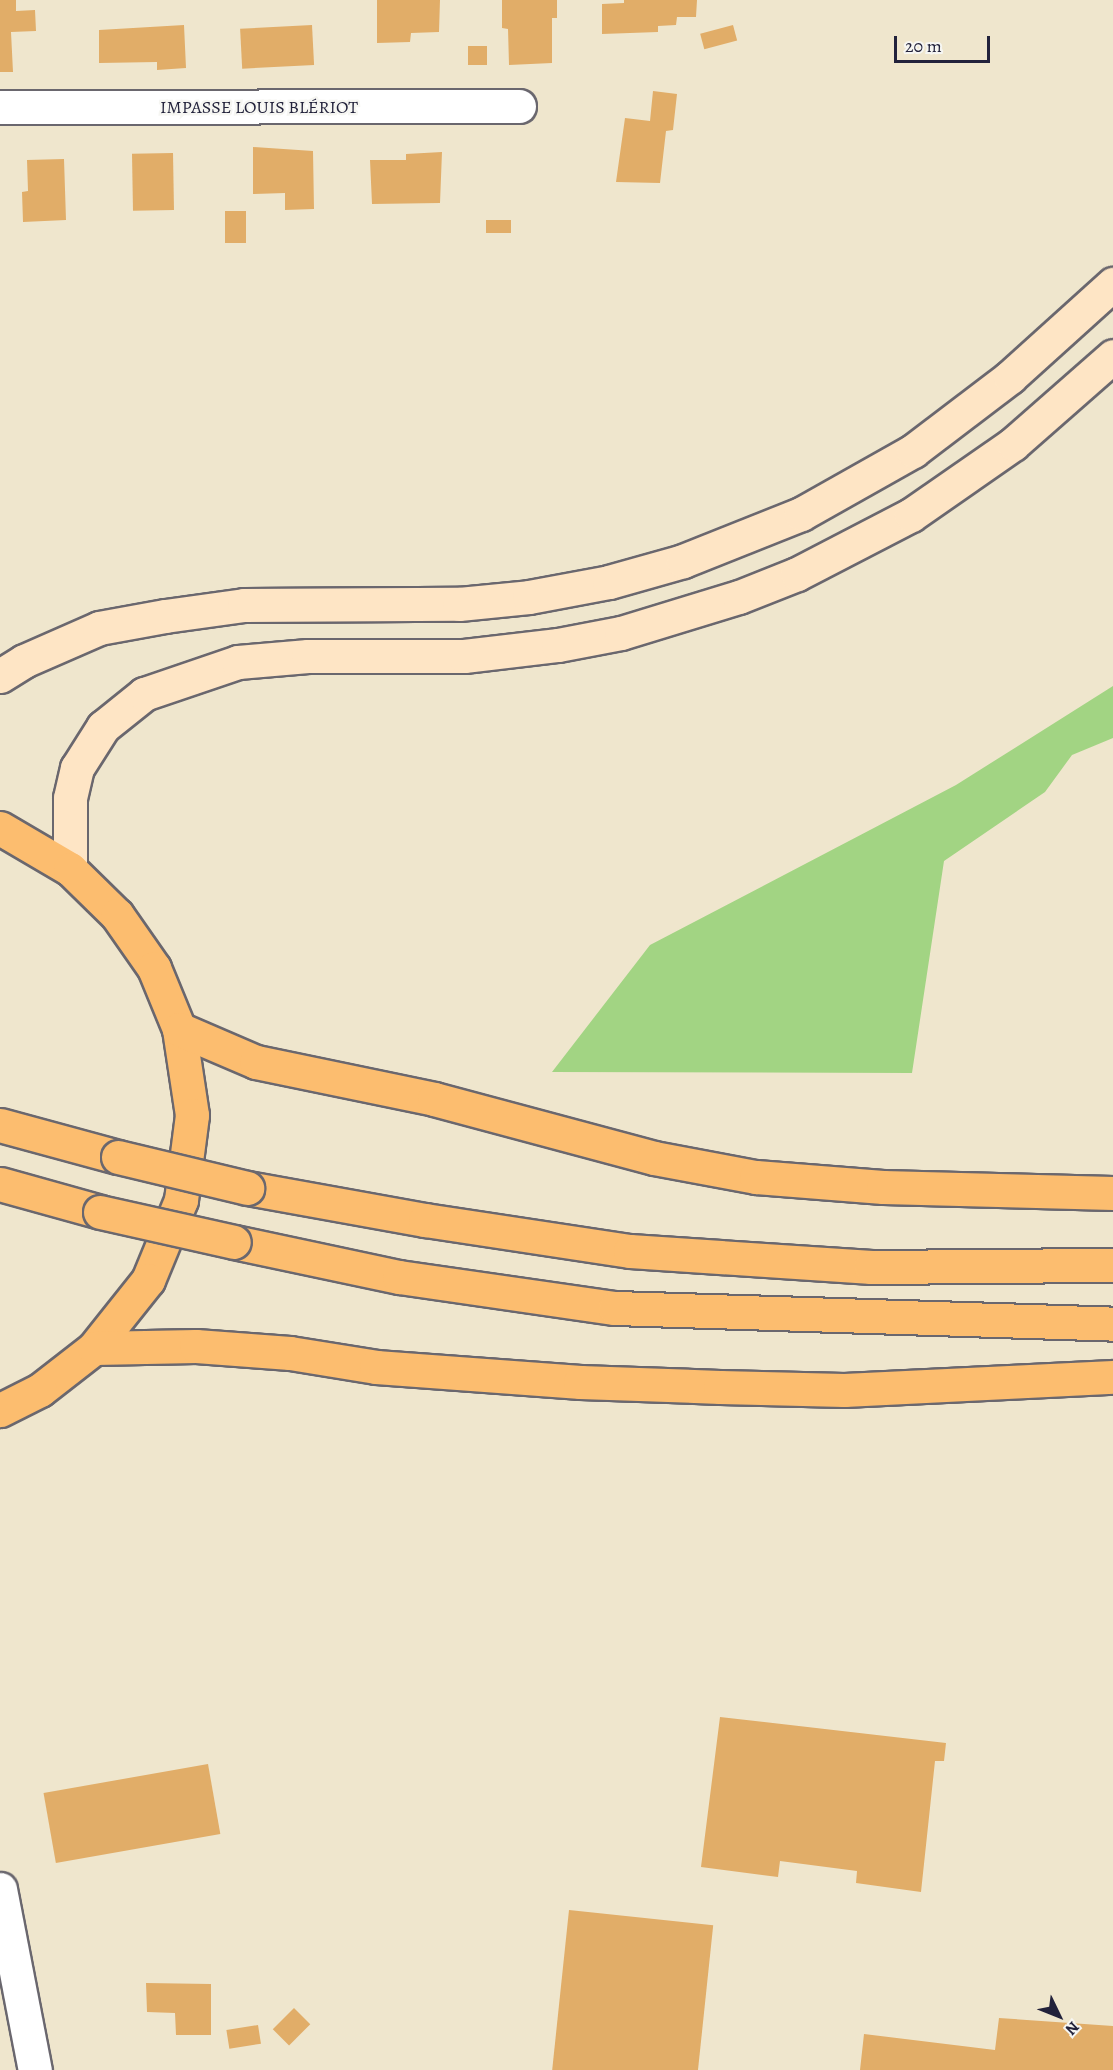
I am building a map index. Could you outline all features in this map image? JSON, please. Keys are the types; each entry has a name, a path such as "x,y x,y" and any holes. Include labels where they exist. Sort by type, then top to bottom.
{"main road":[{"path":"0,676 24,661 99,628 165,616 244,605 459,604 529,597 609,582 703,554 801,514 913,451 1010,377 1113,284"},
{"path":"70,869 70,798 77,768 103,727 144,694 238,662 308,656 464,656 558,645 621,633 739,597 862,543 959,484 1022,437 1113,357"},
{"path":"0,828 70,869 117,915 148,959 179,1029 192,1115 181,1200 148,1281 94,1348 40,1390 0,1410"},
{"path":"179,1029 256,1062 434,1099 654,1158 756,1177 883,1187 1113,1192"},
{"path":"0,1125 118,1157 247,1188 425,1220 630,1251 871,1267 1113,1265"},
{"path":"0,1184 100,1212 399,1277 615,1308 1113,1324"},
{"path":"94,1348 196,1346 290,1353 376,1367 580,1382 765,1388 844,1390 1113,1377"}],"street":[{"name":"IMPASSE LOUIS BLÉRIOT","path":"0,107 519,106"},
{"path":"0,1889 35,2070"}],"green space":[{"path":"1113,686 1113,738 1072,755 1045,792 944,861 912,1073 552,1072 650,945 956,785"}],"building":[{"path":"0,0 16,0 16,11 35,10 36,31 11,32 13,72 0,72"},
{"path":"377,0 440,0 439,32 411,33 410,42 377,43"},
{"path":"502,0 557,0 557,18 552,18 552,63 509,65 508,29 502,28"},
{"path":"624,0 697,0 696,17 677,17 676,25 658,26 658,32 602,34 602,4 624,3"},
{"path":"184,25 186,68 157,70 157,62 99,63 99,30"},
{"path":"312,25 314,65 242,69 240,29"},
{"path":"733,25 737,40 704,49 700,34"},
{"path":"468,46 487,46 487,65 468,65"},
{"path":"653,91 677,94 673,130 666,131 660,183 616,182 625,118 650,121"},
{"path":"253,147 313,151 314,209 285,210 285,193 253,194"},
{"path":"442,152 440,203 372,204 370,160 406,160 406,154"},
{"path":"173,153 174,210 133,211 132,154"},
{"path":"64,159 66,220 23,222 22,192 28,191 27,160"},
{"path":"225,211 246,211 246,243 225,243"},
{"path":"486,220 511,220 511,233 486,233"},
{"path":"720,1717 946,1743 944,1761 935,1761 921,1892 856,1883 857,1871 780,1861 778,1877 701,1867"},
{"path":"208,1764 220,1834 56,1863 44,1793"},
{"path":"569,1910 713,1925 698,2070 552,2070"},
{"path":"146,1983 211,1984 211,2035 176,2035 175,2013 147,2012"},
{"path":"294,2008 310,2024 289,2045 273,2029"},
{"path":"999,2018 1113,2026 1113,2070 860,2070 864,2034 995,2050"},
{"path":"258,2025 261,2044 229,2049 226,2030"}]}
